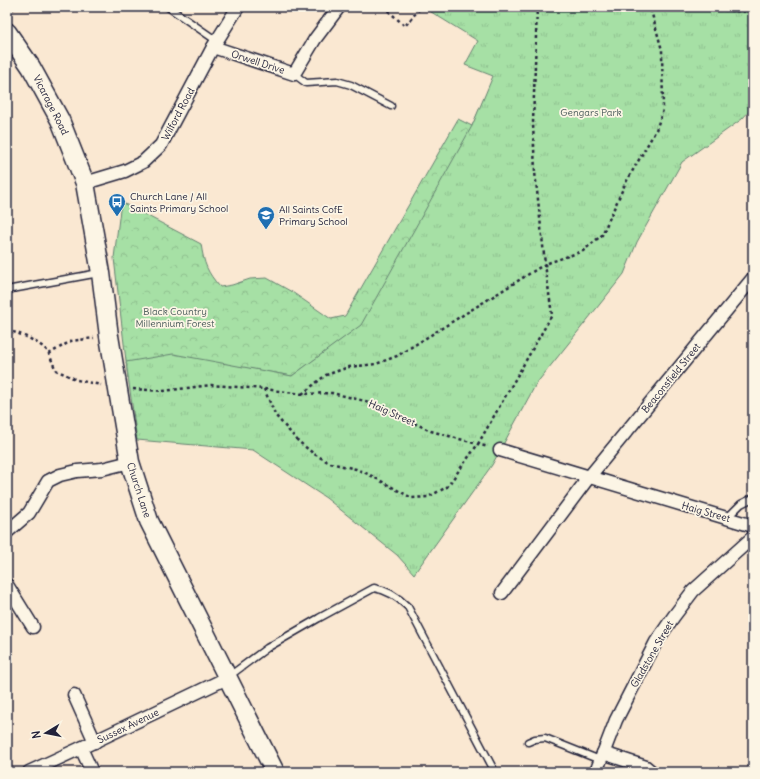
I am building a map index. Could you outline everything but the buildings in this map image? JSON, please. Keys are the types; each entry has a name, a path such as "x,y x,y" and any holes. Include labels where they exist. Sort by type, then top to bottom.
{"main road":[{"name":"Vicarage Road","path":"7,32 31,67 60,120 85,182"},
{"name":"Church Lane","path":"85,182 101,273 109,336 130,462 149,521 275,772"}],"street":[{"name":"Wilford Road","path":"85,182 131,168 143,162 162,145 215,44 238,7"},
{"name":"Orwell Drive","path":"215,44 294,74 315,39 339,7"},
{"name":"Beaconsfield Street","path":"589,478 753,278"},
{"name":"Haig Street","path":"500,450 589,478 753,526"},
{"path":"7,532 29,514 48,482 54,478 77,471 102,468 130,462"},
{"path":"502,593 589,478"},
{"name":"Gladstone Street","path":"596,772 616,720 656,642 693,591 753,537"},
{"path":"7,585 33,627"},
{"name":"Sussex Avenue","path":"29,772 95,742 227,678"},
{"path":"74,695 95,742"},
{"path":"81,748 92,772"},
{"path":"602,756 646,767 652,772"}],"lane":[{"path":"168,7 215,44"},
{"path":"294,74 306,83 337,81 351,85 391,106"},
{"path":"7,291 101,273"},
{"path":"727,518 741,504 753,498"},
{"path":"227,678 267,648 374,588 381,589 400,599 408,607 495,772"},
{"path":"528,742 535,739 545,738 602,756"}],"path":[{"path":"7,10 12,10 15,7"},
{"path":"384,7 405,26 421,7"},
{"path":"264,389 276,416 298,441 314,454 330,463 356,469 368,474 412,498 428,497 447,487 478,444 552,315 534,172 533,123 537,7"},
{"path":"302,394 326,375 349,366 376,364 398,356 545,264 583,251 602,235 625,184 656,130 663,110 662,50 650,7"},
{"path":"676,7 753,12"},
{"path":"7,331 11,331 30,339 48,351 49,354 71,341 109,336"},
{"name":"Haig Street","path":"49,354 56,370 77,380 117,388 163,391 211,385 264,389 302,394 332,393 369,402 431,431 500,450"}],"green space":[{"name":"Gengars Park","path":"423,7 753,7 753,107 742,119 682,162 637,242 624,274 536,384 492,465 414,574 397,555 326,498 253,450 137,440 126,362 173,354 292,376 361,325 472,126 493,76 465,65 478,41"},
{"name":"Black Country Millennium Forest","path":"494,76 509,218 292,376 229,365 128,378 114,258 121,202 201,244 203,257 207,267 212,277 220,287 250,279 267,278 292,292 331,319 345,316 458,119 472,126"}],"place":[{"name":"Church Lane / All Saints Primary School","path":"117,217"},
{"name":"All Saints CofE Primary School","path":"266,230"}]}
